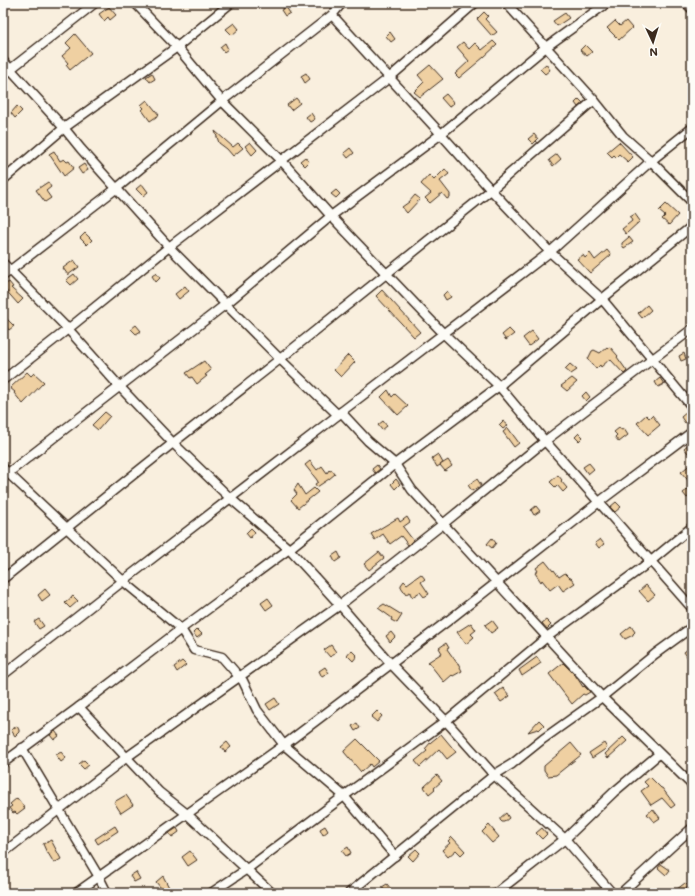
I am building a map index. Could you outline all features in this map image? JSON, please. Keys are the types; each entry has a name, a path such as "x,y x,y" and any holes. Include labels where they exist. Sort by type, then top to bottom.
{"street":[{"path":"3,75 95,3"},
{"path":"135,3 177,47 222,101 282,161 331,216 443,333 499,386 545,441 692,608"},
{"path":"3,180 64,128 177,47 231,3"},
{"path":"6,273 116,188 222,101 332,15 342,3"},
{"path":"3,380 169,247 389,78 475,3"},
{"path":"506,3 594,100 623,136 651,161 692,202"},
{"path":"395,856 344,796 284,745 257,710 243,681 222,657 194,650 181,629 123,581 67,528 5,473 120,387 226,304 331,216 441,134 546,47 607,3"},
{"path":"686,3 692,9"},
{"path":"332,15 491,190 550,252 602,299 692,407"},
{"path":"3,60 64,128 81,150 169,247 280,359 368,441 395,464 412,490 602,697 692,785"},
{"path":"3,579 491,190 594,100"},
{"path":"3,675 443,333 550,252 651,161 692,128"},
{"path":"3,763 289,549 395,464 499,386 602,299 692,226"},
{"path":"3,263 6,273 68,329 173,443 230,498 289,549 391,664 446,721 494,775 564,839 612,893"},
{"path":"3,853 127,757 340,605 545,441 692,328"},
{"path":"76,893 284,745 449,620 599,502 692,432"},
{"path":"212,893 247,870 446,721 547,637 651,561 692,526"},
{"path":"349,893 494,775 512,764 543,739 602,697 655,654 692,627"},
{"path":"79,706 159,792 188,814 272,893"},
{"path":"22,748 107,893"},
{"path":"496,893 564,839 614,792 659,754"},
{"path":"621,893 692,828"}],"building":[{"path":"109,7 116,15 110,20 108,17 104,21 99,14"},
{"path":"286,7 290,13 285,16 281,10"},
{"path":"484,12 488,16 485,19 497,32 492,36 477,19"},
{"path":"565,13 569,18 557,26 553,21"},
{"path":"615,21 620,26 626,21 632,28 619,40 607,28"},
{"path":"234,23 239,29 232,35 226,29"},
{"path":"390,32 395,39 391,42 386,36"},
{"path":"75,34 91,53 70,70 66,65 68,63 62,56 71,48 66,43"},
{"path":"493,41 497,45 484,57 459,78 455,74 469,61 457,47 463,42 469,49 475,43 482,50"},
{"path":"225,43 228,49 224,52 220,47"},
{"path":"585,45 592,52 587,56 580,50"},
{"path":"546,64 550,70 545,74 540,69"},
{"path":"430,65 443,79 420,97 414,92 424,82 418,75"},
{"path":"152,73 155,79 150,82 146,77"},
{"path":"306,73 310,79 305,83 301,76"},
{"path":"446,94 454,103 449,107 441,98"},
{"path":"296,98 300,103 291,110 287,105"},
{"path":"579,99 583,103 578,107 575,103"},
{"path":"147,100 159,115 150,121 142,110 144,108 141,105"},
{"path":"17,106 22,111 15,118 11,113"},
{"path":"311,113 315,119 310,122 306,117"},
{"path":"215,131 233,147 238,143 243,148 233,156 219,143"},
{"path":"534,134 538,139 533,144 528,139"},
{"path":"250,142 257,150 252,155 245,146"},
{"path":"619,142 633,157 628,162 619,154 616,157 614,155 612,157 607,152"},
{"path":"350,148 354,153 348,158 344,153"},
{"path":"54,151 60,161 64,159 67,162 69,161 74,168 64,176 49,154"},
{"path":"557,154 561,159 553,166 549,160"},
{"path":"305,157 309,162 305,166 300,161"},
{"path":"84,164 88,170 82,174 78,168"},
{"path":"445,169 449,174 440,181 450,194 450,197 447,199 442,193 430,203 425,198 431,193 421,184 429,175 434,180"},
{"path":"48,182 51,187 46,191 51,198 45,202 36,190"},
{"path":"142,184 148,192 143,196 136,189"},
{"path":"336,190 340,194 336,198 331,194"},
{"path":"415,195 420,199 407,213 402,207"},
{"path":"666,204 678,215 669,225 662,219 665,216 659,211"},
{"path":"635,214 640,221 626,234 622,229 632,221 630,217"},
{"path":"85,233 92,240 87,245 80,238"},
{"path":"629,237 633,242 624,248 622,243"},
{"path":"607,250 611,255 590,273 577,259 583,255 585,258 590,253 595,260"},
{"path":"74,260 79,267 68,275 63,268"},
{"path":"156,273 160,278 156,282 152,276"},
{"path":"74,274 78,279 71,285 66,280"},
{"path":"5,282 6,284 9,282 13,287 11,288 23,299 18,304 3,287"},
{"path":"185,286 189,291 179,299 175,294"},
{"path":"382,290 420,332 414,337 376,296"},
{"path":"447,291 451,297 446,300 443,295"},
{"path":"647,305 651,310 642,318 638,313"},
{"path":"3,315 14,326 9,330 3,323"},
{"path":"136,325 141,331 136,334 131,329"},
{"path":"509,329 514,334 506,340 502,335"},
{"path":"532,331 538,339 529,346 523,338"},
{"path":"607,347 610,347 618,356 617,357 627,371 624,374 610,359 601,367 600,365 596,369 588,359 592,351 594,350 600,353"},
{"path":"684,353 686,359 681,361 679,356"},
{"path":"348,355 355,362 341,377 334,370"},
{"path":"204,361 211,370 205,375 207,376 197,384 192,377 190,378 186,373"},
{"path":"570,364 577,370 571,374 565,369"},
{"path":"27,372 31,376 34,373 44,382 23,404 14,393 15,392 10,388"},
{"path":"572,378 577,382 567,391 561,386"},
{"path":"660,378 664,384 658,387 655,382"},
{"path":"388,390 392,397 395,394 408,406 398,415 381,397"},
{"path":"586,392 590,397 586,401 582,396"},
{"path":"688,411 692,412 692,418 685,423 681,417"},
{"path":"105,412 110,416 98,430 92,425"},
{"path":"646,415 649,418 652,415 660,425 648,435 637,423"},
{"path":"383,421 387,426 382,430 378,425"},
{"path":"503,421 508,425 503,429 499,425"},
{"path":"508,428 519,443 514,447 503,432"},
{"path":"619,428 622,430 624,429 628,435 619,442 615,437 617,435 614,432"},
{"path":"579,433 583,437 579,441 575,437"},
{"path":"689,444 692,448 692,458 684,448"},
{"path":"438,454 443,463 437,467 432,458"},
{"path":"448,460 452,466 445,471 440,465"},
{"path":"310,461 317,470 322,466 327,473 329,470 332,470 335,474 317,487 315,484 318,482 317,480 305,465"},
{"path":"589,463 594,469 588,474 583,467"},
{"path":"692,463 692,485 681,472"},
{"path":"377,465 380,469 375,473 372,469"},
{"path":"558,475 567,488 563,492 557,485 555,487 550,482"},
{"path":"396,479 400,484 395,489 391,484"},
{"path":"477,479 481,485 472,491 468,485"},
{"path":"298,484 305,495 314,488 318,492 298,508 291,500 297,494 294,490"},
{"path":"692,486 692,494 687,498 683,493"},
{"path":"616,502 621,507 615,512 610,507"},
{"path":"536,506 540,511 534,515 531,510"},
{"path":"407,517 410,522 403,527 413,540 408,545 401,536 390,544 383,534 375,540 371,534 398,518 400,522"},
{"path":"251,528 255,532 250,538 246,533"},
{"path":"492,538 496,543 492,548 487,544"},
{"path":"600,539 604,544 599,548 595,543"},
{"path":"338,552 341,558 335,562 332,556"},
{"path":"379,552 384,558 369,570 364,564"},
{"path":"545,561 559,577 565,573 575,583 563,591 558,584 550,590 542,580 541,582 535,573 538,571 536,568"},
{"path":"421,574 425,579 421,582 429,594 424,597 420,592 412,597 410,592 406,594 401,587 404,581 407,584"},
{"path":"646,585 655,595 648,601 639,591"},
{"path":"45,589 50,595 42,601 38,595"},
{"path":"73,596 78,601 70,608 65,603"},
{"path":"268,598 273,605 266,610 261,603"},
{"path":"384,604 402,615 397,623 391,620 392,618 378,608"},
{"path":"39,619 44,626 39,629 34,622"},
{"path":"492,620 498,628 491,633 485,625"},
{"path":"546,620 551,625 547,629 542,623"},
{"path":"471,623 476,630 471,634 474,637 466,644 457,632"},
{"path":"631,626 635,632 633,635 625,639 621,634"},
{"path":"197,629 202,634 197,638 193,633"},
{"path":"391,632 395,637 390,642 386,636"},
{"path":"446,643 449,648 447,649 458,663 462,671 453,676 452,675 444,682 428,662 442,653 439,648"},
{"path":"331,645 336,652 330,657 324,650"},
{"path":"692,646 692,664 684,652"},
{"path":"351,650 357,656 353,661 347,655"},
{"path":"537,657 541,663 522,676 519,670"},
{"path":"182,661 186,665 177,672 174,667"},
{"path":"563,663 576,676 583,687 584,686 590,692 585,695 583,694 572,704 549,674"},
{"path":"325,667 329,673 322,677 319,671"},
{"path":"503,688 510,696 501,702 495,694"},
{"path":"275,698 279,704 270,710 266,704"},
{"path":"377,711 382,716 377,722 371,717"},
{"path":"539,720 544,725 539,730 528,732"},
{"path":"357,723 360,728 355,731 352,726"},
{"path":"17,726 19,732 15,736 11,730"},
{"path":"55,731 59,736 54,740 50,735"},
{"path":"441,734 456,752 447,759 439,749 420,767 415,761 427,751 425,749"},
{"path":"623,737 627,741 608,758 605,754"},
{"path":"357,739 379,761 372,767 370,764 361,772 344,752"},
{"path":"227,742 231,747 225,752 221,747"},
{"path":"571,743 581,755 556,775 548,776 544,770 544,766"},
{"path":"604,743 607,748 592,758 589,753"},
{"path":"61,752 66,758 61,762 56,755"},
{"path":"84,760 89,765 84,769 79,764"},
{"path":"437,775 442,781 429,794 424,787"},
{"path":"650,777 662,788 675,805 671,808 662,798 651,805 641,791 648,786 644,782"},
{"path":"126,795 133,805 121,813 114,802"},
{"path":"17,798 25,808 17,814 15,812 13,813 9,808 12,806 10,804"},
{"path":"653,809 660,818 654,822 647,814"},
{"path":"506,813 509,818 502,822 500,818"},
{"path":"489,825 499,837 492,843 482,832"},
{"path":"115,826 118,831 98,844 95,839"},
{"path":"325,826 328,831 323,835 320,829"},
{"path":"177,828 179,832 172,837 169,833"},
{"path":"542,828 547,834 542,839 536,833"},
{"path":"452,837 465,851 461,855 456,850 448,857 442,850 450,843 448,841"},
{"path":"51,840 61,859 54,863 43,844"},
{"path":"348,847 351,853 346,856 342,851"},
{"path":"416,849 420,853 413,861 408,856"},
{"path":"190,851 197,860 188,866 182,857"},
{"path":"661,864 670,870 666,875 658,868"},
{"path":"136,872 140,879 134,882 130,876"},
{"path":"163,876 172,893 165,893 156,882"},
{"path":"685,883 689,887 686,889 689,893 672,893"},
{"path":"387,884 391,889 386,893 382,887"}]}
